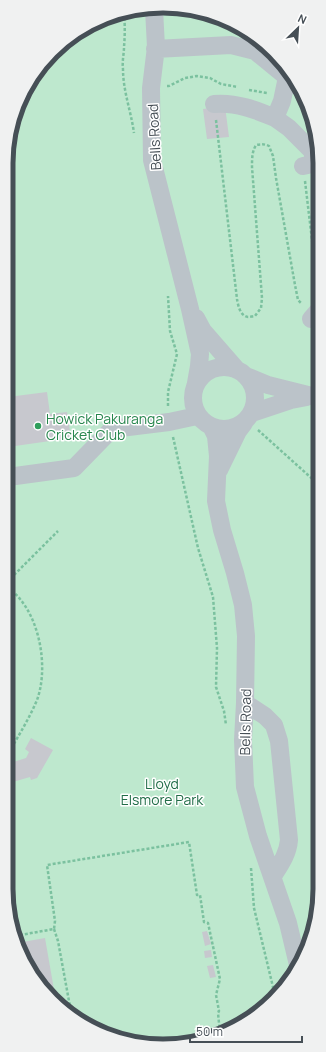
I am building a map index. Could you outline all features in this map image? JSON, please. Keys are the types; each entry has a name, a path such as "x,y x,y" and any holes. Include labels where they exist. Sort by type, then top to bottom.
{"street":[{"name":"Bells Road","path":"154,13 156,49 151,88 152,160 176,251 200,354 196,383"},
{"path":"156,49 231,45 255,51 284,75"},
{"path":"275,118 282,100 291,85"},
{"path":"214,104 236,104 248,107 275,118 289,128 312,158"},
{"name":"Bells Road","path":"190,309 203,331 242,373"},
{"path":"313,396 268,385 228,367 218,367 208,371 196,383 192,400 197,416 204,422 212,428 230,430 239,426 248,419 291,400 313,396"},
{"path":"242,373 252,384 256,395 255,404 248,419"},
{"path":"13,477 74,468 112,429 169,422 197,416"},
{"name":"Bells Road","path":"217,476 234,439 248,419"},
{"name":"Bells Road","path":"212,428 216,436 218,456 216,502 222,530 243,605 246,636 243,740 245,787 258,836 288,923 296,958"},
{"path":"245,703 265,716 274,724 279,741 289,845 285,856 273,876"}],"path":[{"path":"124,18 122,67 124,89 132,116 134,133"},
{"path":"214,104 239,308 244,315 248,317 255,316 261,308 262,298 252,157 253,150 256,145 265,144 269,146 273,156 298,300 312,309"},
{"path":"312,158 313,184"},
{"path":"168,294 170,331 177,354 168,392 169,422 198,548 213,597 217,648 216,687 224,711 227,727"},
{"path":"248,419 313,479"},
{"path":"13,576 58,531"},
{"path":"13,592 20,600 33,622 42,652 41,684 37,700 13,745"},
{"path":"70,1006 58,941 54,929 56,921 47,865 189,842 197,895 200,895 204,922 208,923 220,979 216,995 219,1011 220,1028"},
{"path":"250,867 254,908 273,991"},
{"path":"20,935 54,929"}],"green space":[{"name":"Lloyd Elsmore Park","path":"153,13 183,14 202,18 229,28 262,50 276,64 298,97 308,124 312,143 312,909 308,928 298,955 276,988 262,1002 238,1019 220,1028 183,1038 153,1039 124,1034 97,1024 64,1002 50,988 33,964 24,946 18,928 13,899 14,143 18,124 28,97 50,64 64,50 97,28 124,18"}],"building":[{"path":"225,106 229,137 207,139 203,109"},
{"name":"Howick Pakuranga Cricket Club","path":"47,392 50,414 67,412 71,438 13,446 13,396"},
{"path":"31,738 53,750 37,778 31,780 30,777 13,782 13,762 26,758 29,752 25,749"},
{"path":"207,931 211,944 205,946 202,932"},
{"path":"45,938 55,993 38,972 23,942"},
{"path":"211,950 212,957 205,958 204,951"},
{"path":"213,965 216,977 210,978 207,966"}],"place":[{"name":"Howick Pakuranga Cricket Club","path":"38,426"}]}
